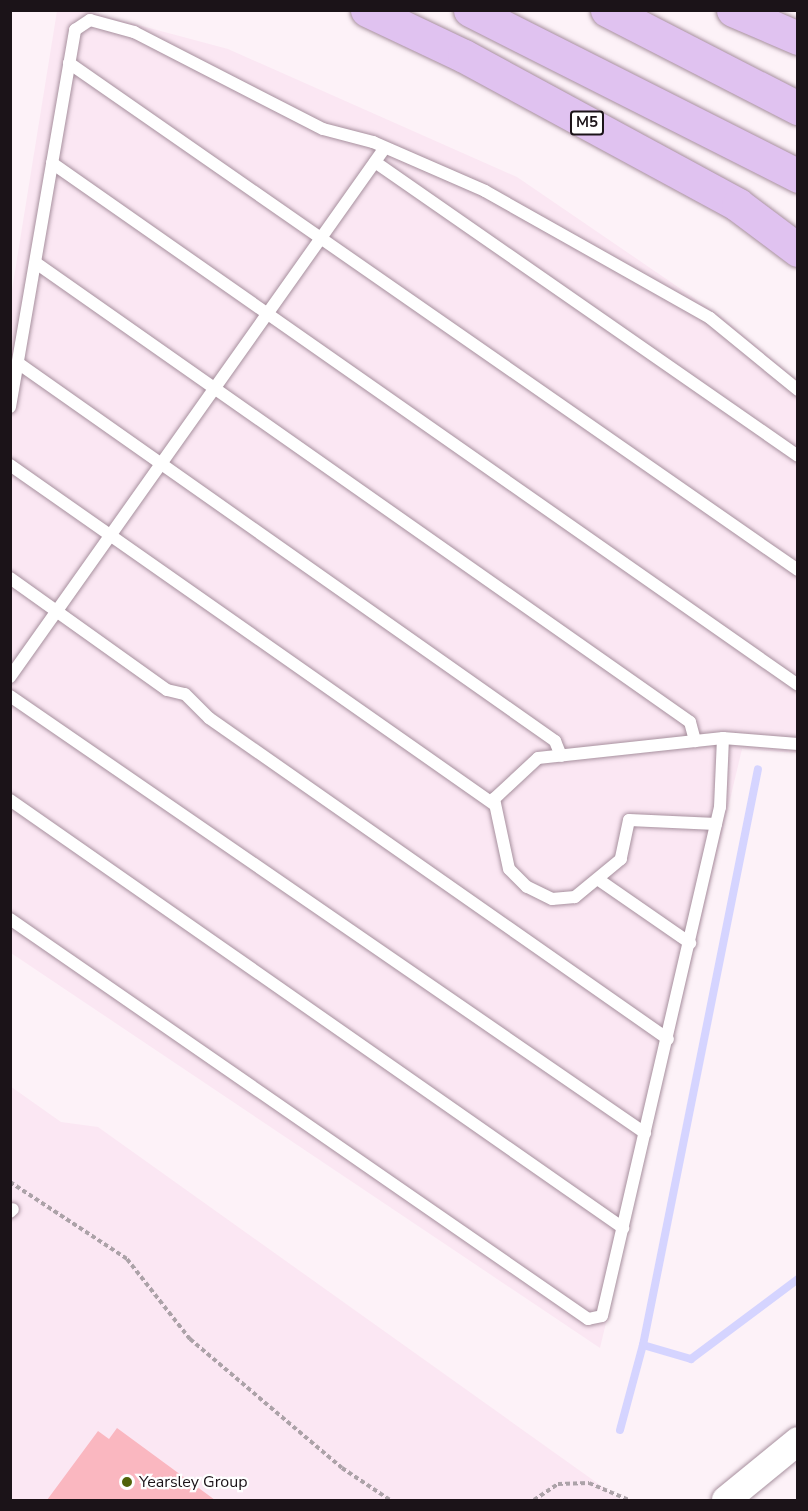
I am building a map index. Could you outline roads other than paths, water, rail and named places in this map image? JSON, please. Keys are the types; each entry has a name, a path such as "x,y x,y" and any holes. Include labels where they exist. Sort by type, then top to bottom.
{"highway":[{"name":"M5","path":"367,10 464,56 727,200 798,250"},
{"path":"470,10 798,176"},
{"path":"607,10 798,108"},
{"path":"733,10 798,38"}],"street":[{"path":"726,1500 798,1441"}],"lane":[{"path":"10,407 75,30 90,20 134,32 323,129 373,142 384,149 485,191 710,318 798,390"},
{"path":"69,63 798,570"},
{"path":"10,677 384,149"},
{"path":"375,162 798,456"},
{"path":"52,163 798,685"},
{"path":"36,263 216,387 690,722 694,741"},
{"path":"18,363 160,466 555,741 561,756"},
{"path":"10,465 495,805"},
{"path":"10,578 166,690 185,694 209,718 668,1039"},
{"path":"10,696 645,1133"},
{"path":"10,920 588,1319 602,1316 716,824 723,738"},
{"path":"716,824 629,820 621,859 599,880 575,897 552,899 527,887 509,869 494,799 538,758 723,738 798,744"},
{"path":"10,800 623,1228"},
{"path":"599,880 690,943"}],"waterway":[{"path":"620,1430 643,1345 758,769"},
{"path":"643,1345 691,1359 798,1279"}],"place":[{"name":"Yearsley Group","path":"127,1482"}]}
